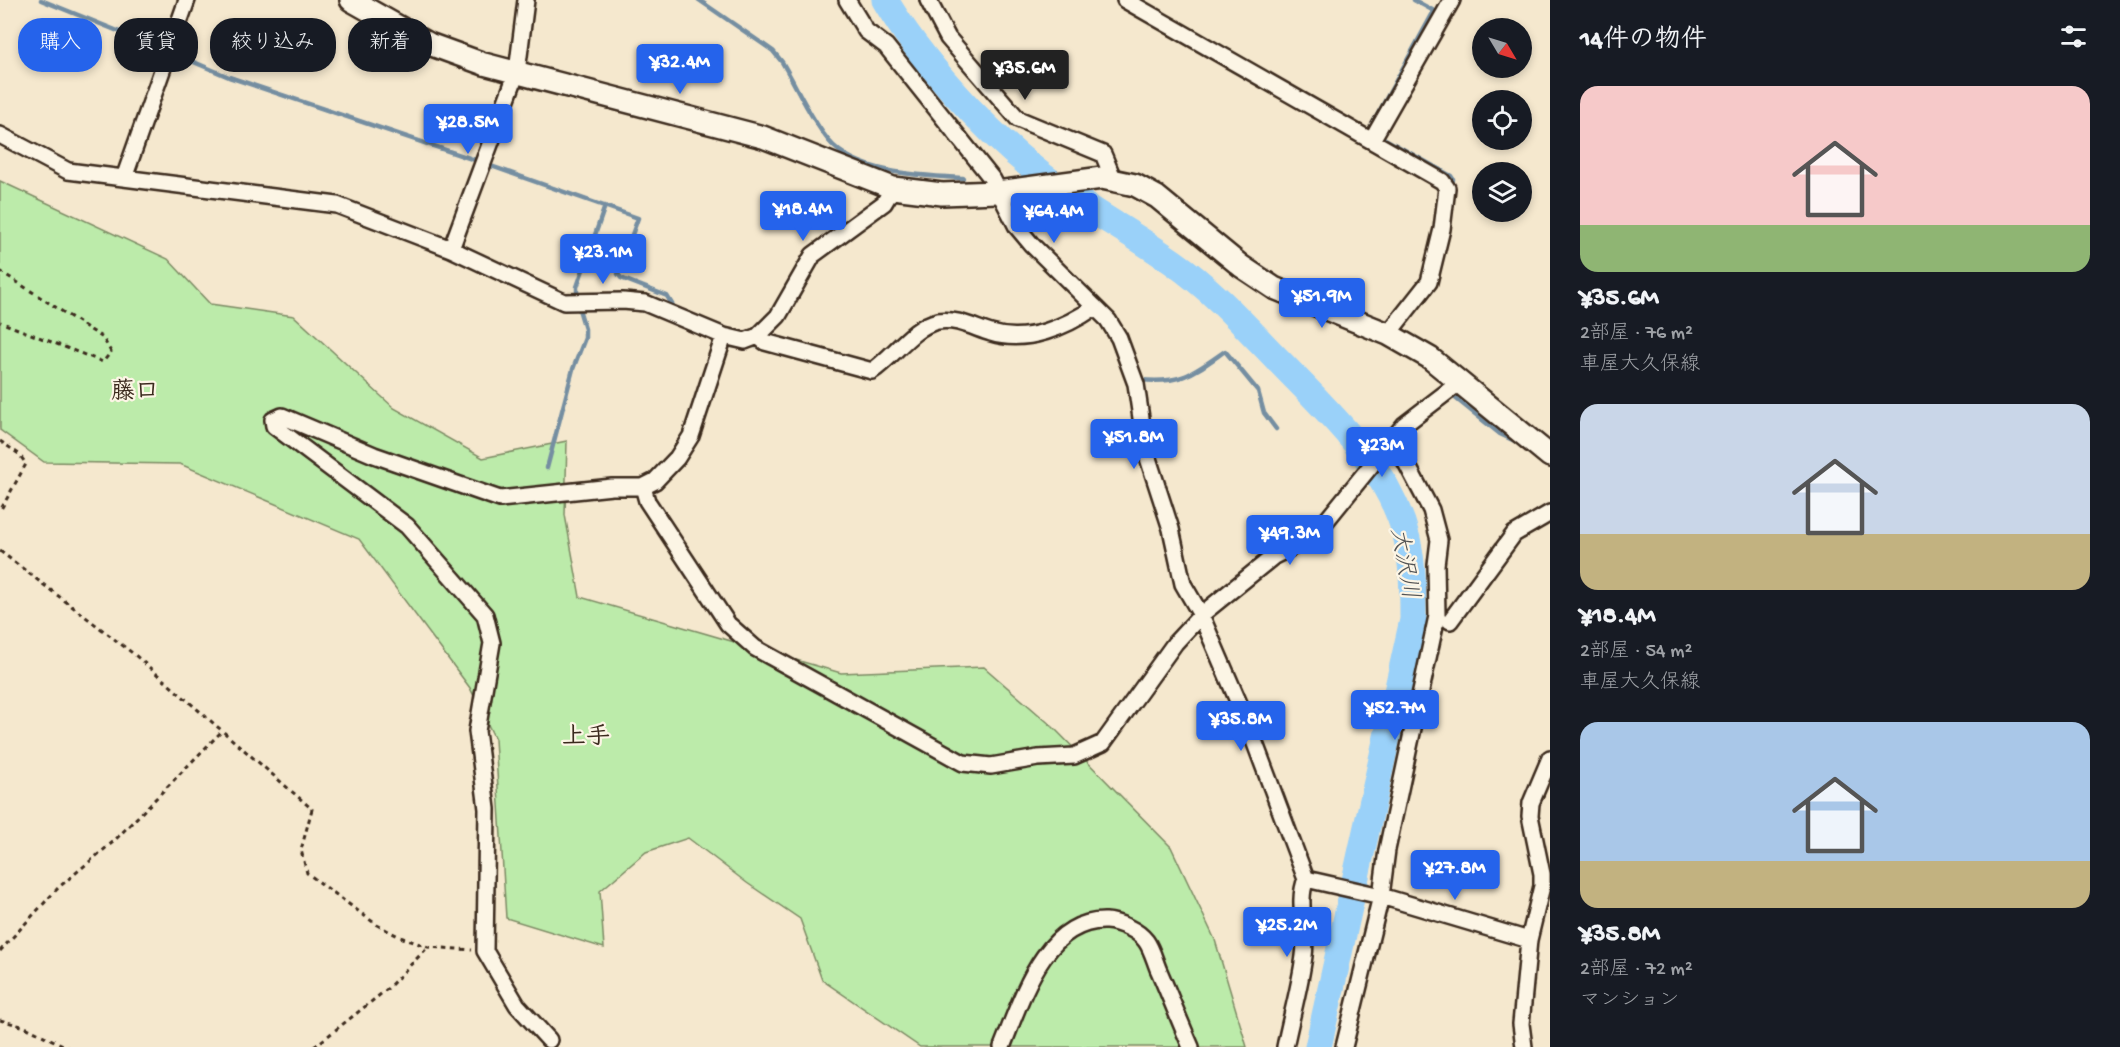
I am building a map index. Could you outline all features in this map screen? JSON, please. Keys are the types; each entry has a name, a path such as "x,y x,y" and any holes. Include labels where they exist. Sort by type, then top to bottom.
{"main road":[{"path":"351,0 429,44 517,72 763,137 893,188 942,194 1004,190 1108,178 1135,185 1157,197 1241,266 1274,288 1388,334 1430,358 1550,456"}],"street":[{"path":"124,178 187,0"},
{"path":"451,249 517,72 526,0"},
{"path":"847,0 866,31 886,46 993,180 1004,190 1017,226 1032,245 1108,320 1119,338 1136,384 1146,452 1171,530 1183,584 1201,615 1247,722 1306,879 1301,892 1306,938 1304,957 1285,1047"},
{"path":"1125,0 1143,4 1374,136 1442,181 1447,188 1442,229 1429,282 1388,334"},
{"path":"1374,136 1452,0"},
{"path":"930,1 948,38 1018,119 1103,154 1108,178"},
{"path":"0,135 68,171 337,205 451,249 564,302 645,303 724,336 745,341 758,336 778,316 813,255 884,203 893,188"},
{"path":"758,336 765,342 872,371 920,330 936,321 954,320 994,334 1014,337 1070,324 1095,307"},
{"path":"549,1040 517,1005 485,951 487,809 477,731 492,643 486,615 407,526 274,426 273,420 282,416 374,455 500,499 612,487 644,487 655,481 677,458 691,436 724,336"},
{"path":"644,487 647,501 728,624 755,648 963,763 991,766 1038,758 1074,756 1093,750 1111,734 1175,643 1201,615 1274,556 1304,541 1326,521 1404,425 1460,382"},
{"path":"1344,1047 1437,616 1436,565 1439,540 1431,510 1390,442"},
{"path":"1450,621 1514,534 1550,513"},
{"path":"1524,1047 1521,1024 1529,940 1542,886 1542,874 1530,816 1531,803 1550,758"},
{"path":"1306,879 1377,895 1529,940"},
{"path":"1002,1047 1022,998 1053,945 1074,927 1095,921 1113,922 1130,928 1146,941 1191,1047"}],"path":[{"path":"0,271 103,338 111,352 104,362 0,322"},
{"path":"0,441 19,454 26,464 0,511"},
{"path":"0,551 135,655 312,808 301,850 307,873 377,925 428,947 485,951"},
{"path":"0,951 59,887 113,842 222,730"},
{"path":"314,1047 386,990 428,947"},
{"path":"0,1020 25,1028 67,1047"}],"green space":[{"path":"0,181 168,259 210,304 294,316 394,408 483,458 567,441 565,515 580,597 841,673 984,667 1053,727 1171,847 1215,940 1247,1047 920,1047 822,980 800,919 747,883 688,838 646,852 600,891 604,948 506,918 495,739 470,688 359,539 180,464 44,462 0,430"}],"waterway":[{"path":"41,0 114,29"},
{"path":"699,0 773,51 782,62 822,132 841,152 873,167 891,171 963,178"},
{"name":"大沢川","path":"885,0 933,68 993,133 1014,152 1068,194 1173,262 1202,284 1228,309 1355,442 1372,464 1398,512 1407,539 1410,559 1413,620 1318,1047"},
{"path":"1414,0 1434,11 1369,130 1451,176 1452,188"},
{"path":"198,64 229,77 478,161"},
{"path":"491,166 638,218 618,274 621,278 667,296 675,309"},
{"path":"577,296 577,287 605,206"},
{"path":"547,468 573,369 585,338 585,329 579,309"},
{"path":"727,346 763,346"},
{"path":"1140,380 1166,380 1186,376 1225,351 1258,391 1264,413 1276,429"},
{"path":"1454,397 1500,434 1519,443"}],"district":[{"name":"藤口","path":"135,390"},
{"name":"上手","path":"586,735"}]}
